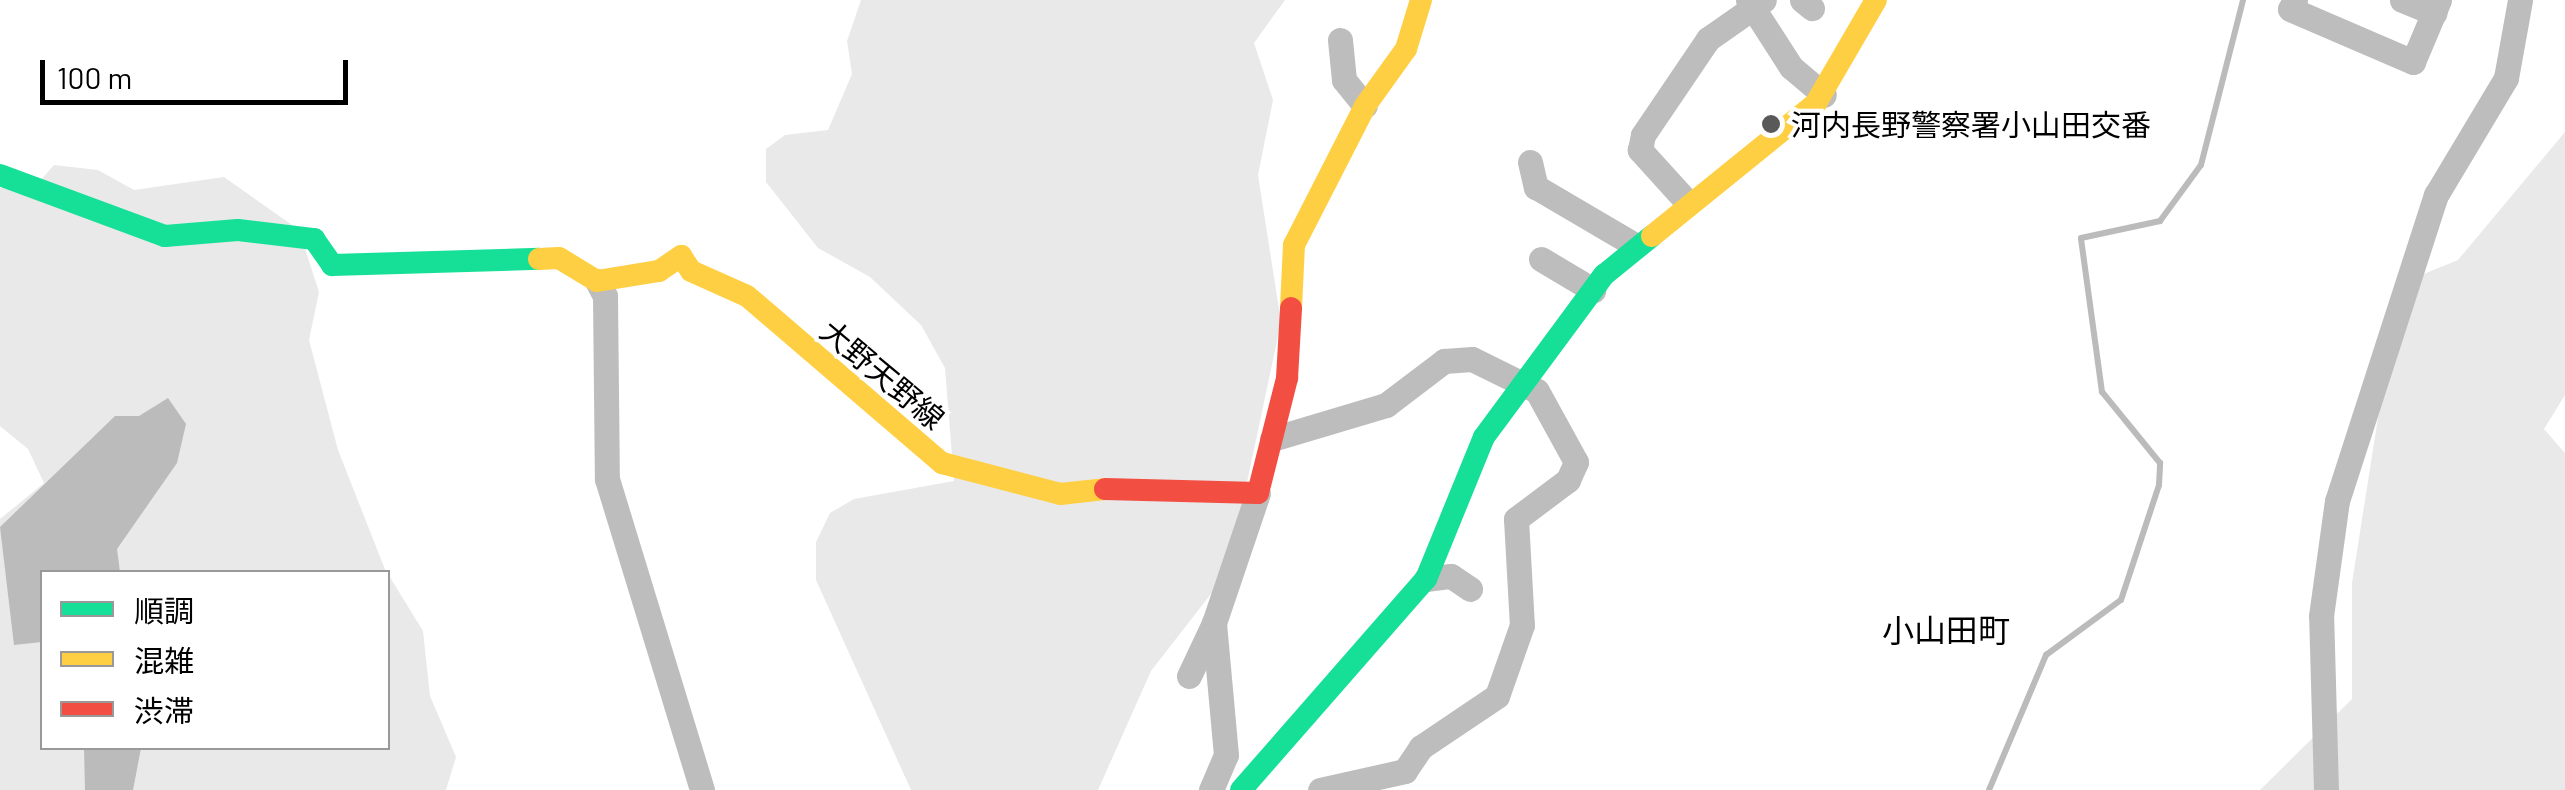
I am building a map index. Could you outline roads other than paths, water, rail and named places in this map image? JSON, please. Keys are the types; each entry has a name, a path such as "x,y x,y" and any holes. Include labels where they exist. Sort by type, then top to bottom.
{"main road":[{"path":"1258,493 1286,378 1294,245 1365,106 1406,49 1421,0"},
{"path":"1242,790 1273,748 1426,579 1484,437 1521,380 1593,290 1635,245 1688,202 1746,167 1824,95 1876,0"},
{"path":"0,176 165,236 238,230 314,238 332,264 560,258 596,281"},
{"name":"大野天野線","path":"596,281 659,272 680,256 691,272 748,296 942,464 985,478 1060,494 1147,485 1258,493"}],"street":[{"path":"2295,0 2290,8 2413,62 2436,7 2402,0"},
{"path":"2326,790 2321,616 2337,501 2436,195 2506,78 2520,0"},
{"path":"1688,202 1640,150 1643,134 1708,39 1754,3 1791,67 1824,95"},
{"path":"1340,40 1344,80 1365,106"},
{"path":"1530,162 1536,187 1635,245"},
{"path":"1542,259 1593,290"},
{"path":"596,281 605,296 607,479 702,790"},
{"path":"1272,439 1386,404 1444,362 1482,361 1521,380 1546,401 1576,462 1568,480 1516,519 1533,594 1504,686 1421,747 1411,781 1320,790"},
{"path":"1189,676 1214,623 1258,493"},
{"path":"1426,579 1451,576 1470,589"},
{"path":"1210,790 1226,755 1214,623"},
{"path":"1271,790 1273,748"}],"waterway":[{"path":"1989,790 2046,655 2121,600 2159,485 2160,463 2102,392 2081,238 2160,221 2201,165 2243,0"}],"place":[{"name":"河内長野警察署小山田交番","path":"1771,124"}],"district":[{"name":"小山田町","path":"1946,629"}]}
